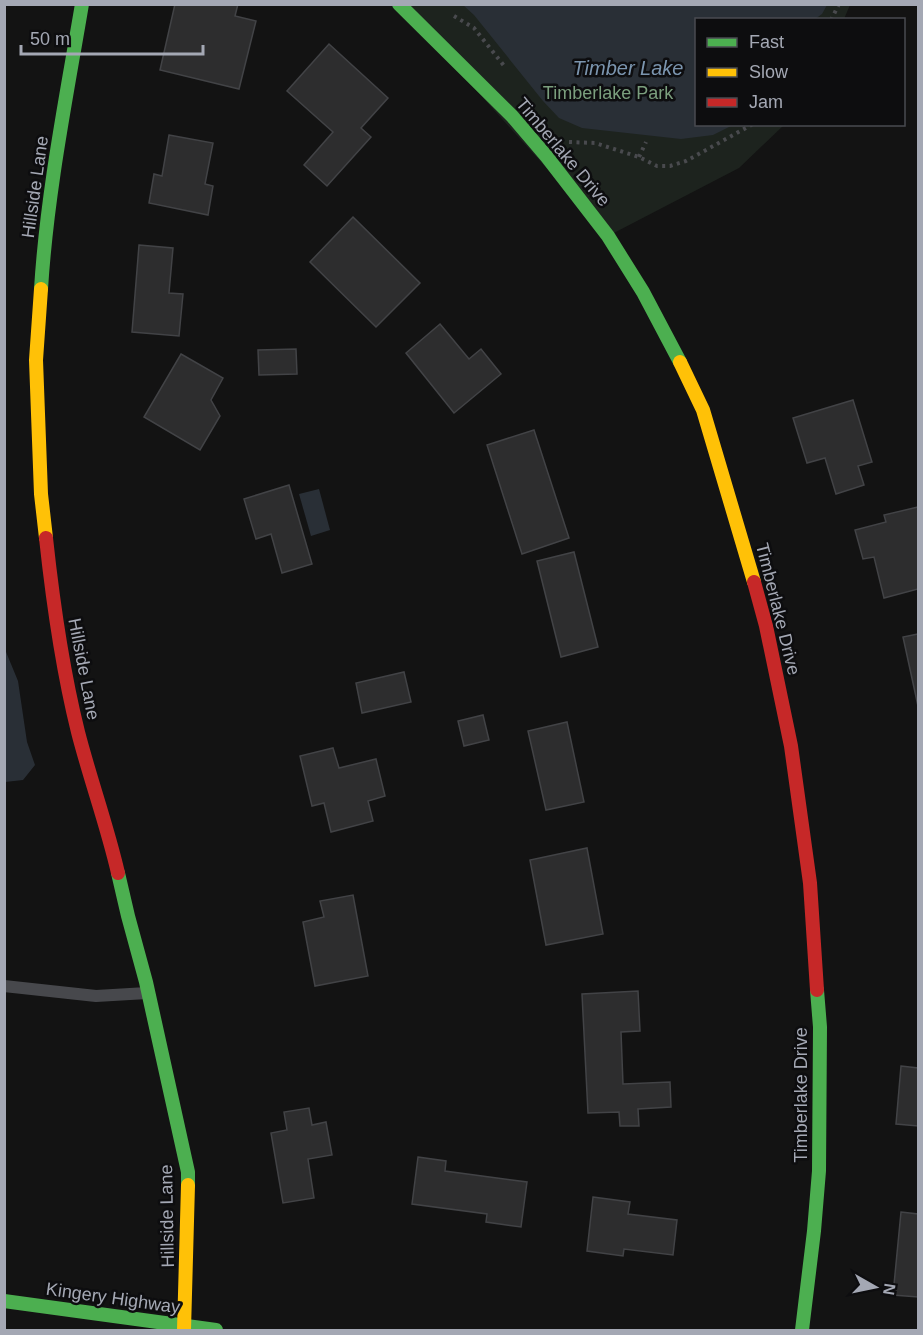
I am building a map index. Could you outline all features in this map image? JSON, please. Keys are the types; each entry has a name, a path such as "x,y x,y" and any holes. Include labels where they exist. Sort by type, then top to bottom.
{"street":[{"name":"Hillside Lane","path":"82,4 57,151 42,271 36,360 40,494 53,604 78,731 116,864 188,1172 184,1328"},
{"name":"Timberlake Drive","path":"399,4 512,116 608,236 674,348 703,410 766,626 789,736 810,883 820,1027 819,1171 802,1330"},
{"name":"Kingery Highway","path":"4,1301 184,1328 216,1330"}],"lane":[{"path":"4,986 96,996 148,993"}],"path":[{"path":"832,18 839,4"},
{"path":"445,10 474,28 510,74"},
{"path":"560,138 569,142 595,143 639,157 657,166 670,166 686,161 749,126"},
{"path":"639,157 646,142"}],"green space":[{"name":"Timberlake Park","path":"399,5 850,5 844,18 695,18 695,126 783,126 739,168 608,236"}],"water":[{"name":"Timber Lake","path":"463,5 827,5 822,14 816,18 695,18 695,126 731,126 713,135 681,139 582,128 559,118 474,15"},
{"path":"319,489 330,530 311,536 299,494"},
{"path":"4,647 18,681 27,742 35,765 23,780 5,782"}],"building":[{"path":"175,4 238,4 235,16 256,21 239,89 160,70"},
{"path":"329,44 388,98 361,128 371,137 327,186 304,165 333,132 287,91"},
{"path":"169,135 213,143 205,184 213,186 208,215 149,203 154,174 162,176"},
{"path":"353,217 420,283 376,327 310,262"},
{"path":"139,245 173,248 169,293 183,294 179,336 132,332"},
{"path":"440,324 469,359 481,349 501,374 454,413 406,353"},
{"path":"296,349 297,374 259,375 258,350"},
{"path":"181,354 223,378 211,400 220,416 200,450 144,417"},
{"path":"853,400 872,462 858,466 864,485 836,494 825,458 807,463 793,418"},
{"path":"534,430 569,538 522,554 487,445"},
{"path":"289,485 312,564 282,573 271,534 256,539 244,499"},
{"path":"918,507 918,589 884,598 874,557 863,559 855,530 886,522 884,515"},
{"path":"574,552 598,647 561,657 537,561"},
{"path":"918,634 918,706 903,637"},
{"path":"404,672 411,702 362,713 356,683"},
{"path":"483,715 489,740 464,746 458,721"},
{"path":"567,722 584,802 546,810 528,731"},
{"path":"333,748 339,768 376,759 385,796 368,801 373,821 331,832 324,803 312,806 300,756"},
{"path":"587,848 603,934 546,945 530,860"},
{"path":"353,895 368,976 315,986 303,922 324,917 320,901"},
{"path":"638,991 640,1031 621,1032 623,1084 670,1082 671,1107 638,1109 639,1126 620,1126 619,1112 588,1113 582,994"},
{"path":"901,1066 918,1068 918,1126 896,1124"},
{"path":"309,1108 312,1125 326,1122 332,1155 308,1159 314,1198 283,1203 271,1133 287,1130 284,1112"},
{"path":"418,1157 446,1161 445,1171 527,1182 521,1227 486,1222 487,1214 412,1204"},
{"path":"593,1197 630,1202 628,1214 677,1220 673,1255 624,1249 623,1256 587,1251"},
{"path":"901,1212 918,1214 918,1297 893,1295"}],"traffic: fast":[{"path":"41,289 52,182 82,4"},
{"path":"399,4 512,116 547,157 608,236 643,292 680,362"},
{"path":"118,873 146,982 188,1172 188,1185"},
{"path":"802,1330 819,1171 820,1027 817,990"},
{"path":"4,1301 216,1330"}],"traffic: slow":[{"path":"41,289 36,360 41,494 46,538"},
{"path":"680,362 703,410 754,582"},
{"path":"184,1330 188,1185"}],"traffic: jam":[{"path":"46,538 59,635 72,708 118,873"},
{"path":"754,582 766,626 791,746 810,883 817,990"}]}
